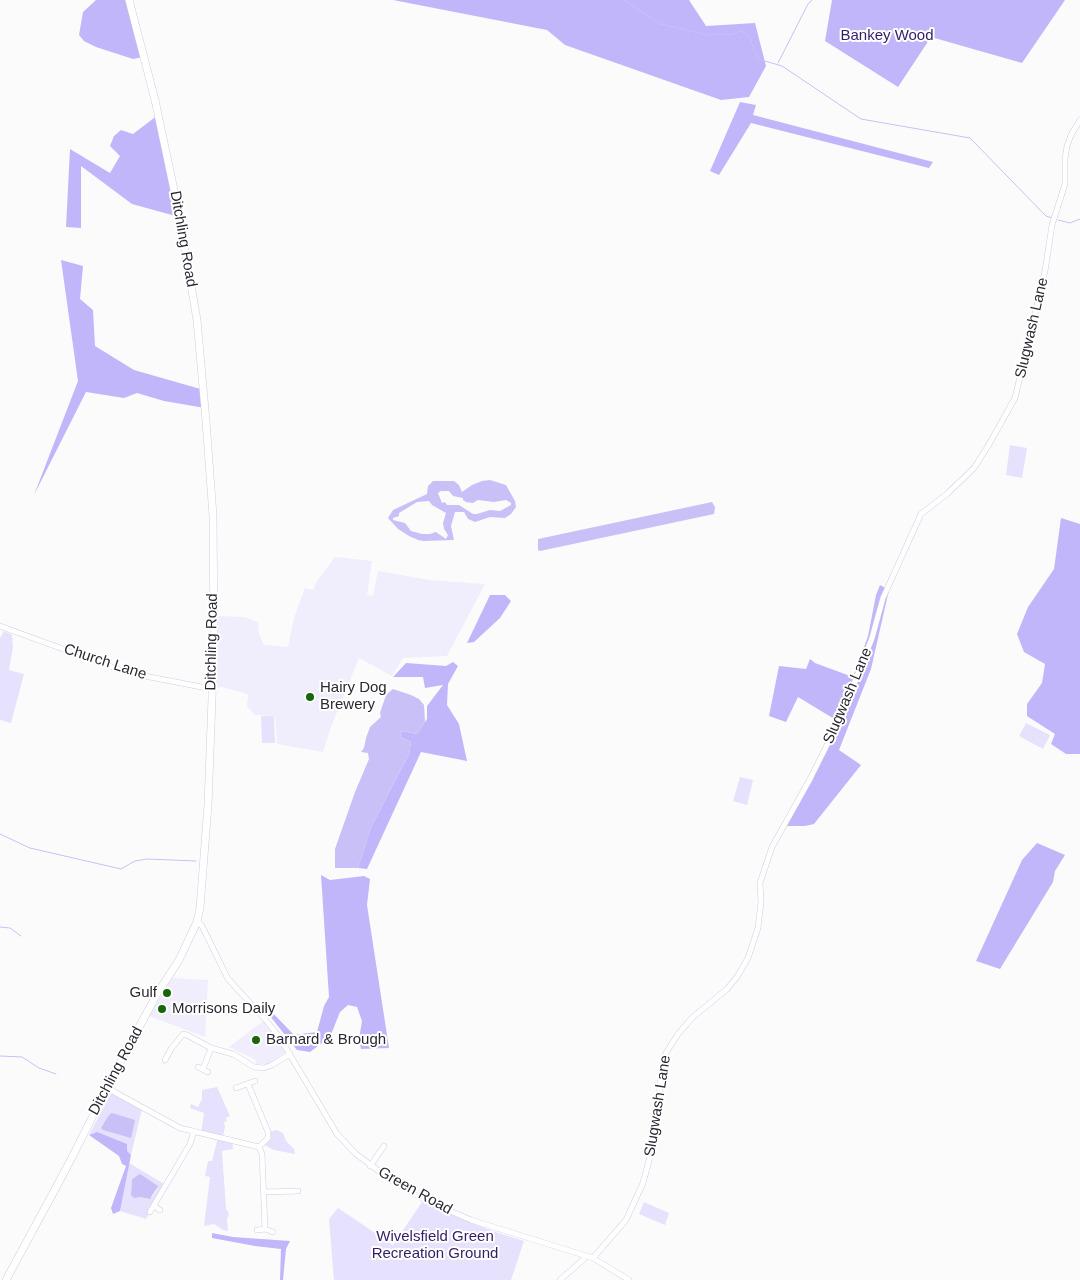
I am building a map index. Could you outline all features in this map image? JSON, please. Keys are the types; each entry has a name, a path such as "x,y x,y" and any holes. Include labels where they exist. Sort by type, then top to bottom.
{"main road":[{"name":"Ditchling Road","path":"6,1280 149,1008 179,960 197,922 200,908 206,838 214,645 213,516 197,320 166,151 129,0"}],"street":[{"name":"Slugwash Lane","path":"593,1258 626,1220 644,1184 656,1134 663,1062 666,1053 678,1034 693,1018 738,977 748,958 758,928 761,902 760,884 772,847 810,779 830,738 872,638 883,598 921,514 948,493 974,468 1015,398 1045,271 1052,225 1065,184 1067,146 1080,120"},
{"name":"Church Lane","path":"0,626 129,672 212,689"},
{"name":"Green Road","path":"197,922 202,926 228,979 265,1019 290,1054 337,1134 370,1166 423,1199 460,1216 593,1258 629,1280"},
{"path":"165,1060 170,1049 183,1034 211,1048 233,1054 254,1067 264,1068 290,1054"},
{"path":"203,1069 211,1048"},
{"path":"236,1088 255,1081"},
{"path":"248,1084 268,1132 268,1138 259,1147"},
{"path":"107,1088 180,1128 259,1147"},
{"path":"150,1212 190,1144 194,1131"},
{"path":"370,1166 384,1146"},
{"path":"259,1147 262,1154 265,1229"},
{"path":"264,1192 298,1190"},
{"path":"154,1206 160,1210"},
{"path":"258,1230 265,1229 274,1232"},
{"path":"560,1280 586,1256"}],"shaded area":[{"path":"490,480 506,485 515,501 516,507 505,518 490,517 475,522 468,519 464,512 455,512 451,526 454,540 418,540 398,529 388,518 393,510 427,494 428,486 433,481 454,481 459,485 462,492 482,481","holes":["449,491 453,496 463,498 466,502 506,500 511,505 500,511 490,510 473,514 459,505 442,503 438,493","429,501 432,505 446,513 443,523 448,535 446,539 436,532 422,534 411,531 405,523 393,520 393,518 399,516 399,513 417,502"]},
{"path":"712,502 715,507 714,514 538,550 538,539"},
{"path":"335,557 372,561 367,595 373,596 378,571 429,580 485,584 447,656 403,658 392,676 359,658 323,752 277,744 275,716 255,715 247,706 248,695 244,693 222,687 212,689 218,616 244,617 258,622 259,634 264,645 288,647 294,618 305,588 313,590 317,581"},
{"path":"393,689 419,699 424,705 425,722 417,734 402,731 400,737 411,742 409,754 371,827 358,868 335,868 335,849 369,759 368,753 361,752 370,727 381,717 380,713 386,695"},
{"path":"172,978 208,980 205,1037 149,1016"},
{"path":"263,1021 286,1052 269,1064 257,1064 255,1063 256,1060 229,1047"},
{"path":"112,1113 135,1120 131,1138 101,1128"},
{"path":"140,1174 158,1186 150,1199 134,1198 131,1195 132,1179"}],"green space":[{"path":"96,0 128,0 143,57 133,59 96,47 84,41 79,35 83,12"},
{"path":"393,0 689,0 706,26 755,23 766,66 749,97 721,100 565,45 547,30"},
{"name":"Bankey Wood","path":"832,0 1065,0 1022,63 931,37 898,87 825,41"},
{"path":"740,102 756,105 753,115 933,162 929,168 751,123 719,175 710,171"},
{"path":"158,115 179,217 132,204 81,166 81,228 66,227 70,149 110,173 120,156 110,146 114,136 121,130 133,134"},
{"path":"61,260 83,266 80,299 93,310 95,346 134,370 204,390 205,408 164,401 137,393 124,398 86,392 34,495 78,381"},
{"path":"1010,445 1027,448 1022,478 1006,475"},
{"path":"1061,518 1080,524 1080,754 1066,754 1051,744 1055,734 1027,716 1027,704 1042,683 1045,664 1024,652 1017,634 1028,607 1054,569"},
{"path":"880,585 889,590 871,669 839,750 861,765 814,824 805,826 784,825 810,779 836,720 798,697 786,722 769,716 779,666 806,669 810,659 815,663 853,677 868,636 876,595"},
{"path":"490,595 505,595 511,601 500,618 474,642 467,643"},
{"path":"4,631 12,635 13,647 9,670 24,674 11,723 0,720 0,638"},
{"path":"453,662 458,666 448,684 447,705 459,724 467,761 421,752 367,869 358,868 371,827 409,754 411,742 400,737 402,731 417,734 427,719 427,706 443,685 425,688 423,677 393,677 406,663 446,666"},
{"path":"261,716 274,716 275,743 262,743"},
{"path":"1026,723 1050,735 1043,749 1019,736"},
{"path":"740,777 753,780 747,805 733,801"},
{"path":"1037,843 1065,855 1055,871 1053,882 1000,969 976,961 1022,860"},
{"path":"321,875 330,880 364,876 370,879 367,905 389,1048 361,1049 359,1039 362,1021 357,1007 348,1005 340,1012 330,1037 310,1052 297,1050 266,1011 268,1008 294,1035 317,1032 324,1006 329,997"},
{"path":"217,1087 230,1116 224,1122 223,1137 232,1140 233,1149 222,1151 226,1209 229,1213 227,1220 228,1231 214,1224 204,1226 210,1177 205,1176 208,1161 212,1161 218,1137 201,1133 204,1113 190,1108 191,1104 198,1107 202,1099 202,1090"},
{"path":"112,1091 142,1109 131,1155 97,1132 89,1135"},
{"path":"277,1130 283,1133 286,1141 294,1149 295,1154 274,1150 263,1144 268,1132"},
{"path":"97,1132 127,1144 127,1151 131,1155 120,1211 113,1214 111,1208 126,1166 122,1164 119,1156 89,1135"},
{"path":"129,1163 166,1185 146,1219 120,1211","holes":["135,1177 157,1189 152,1197 148,1199 131,1195 132,1179"]},
{"name":"Wivelsfield Green Recreation Ground","path":"422,1202 492,1231 524,1241 511,1280 334,1280 329,1219 338,1208 393,1245"},
{"path":"644,1202 669,1213 665,1225 639,1214"},
{"path":"212,1233 233,1237 290,1241 286,1249 283,1280 280,1280 281,1249 212,1238"}],"waterway":[{"path":"624,0 661,24 707,35 732,34 741,31 749,36 758,59 782,66 861,119 970,138 1046,216 1052,218"},
{"path":"778,63 808,4 812,0"},
{"path":"1058,220 1070,223 1080,219"},
{"path":"0,834 30,848 121,869 135,861 147,859 196,861"},
{"path":"0,927 10,928 21,936"},
{"path":"0,1056 22,1057 39,1068 56,1074"}],"place":[{"name":"Hairy Dog Brewery","path":"310,697"},
{"name":"Gulf","path":"167,993"},
{"name":"Morrisons Daily","path":"162,1009"},
{"name":"Barnard & Brough","path":"256,1040"}]}
